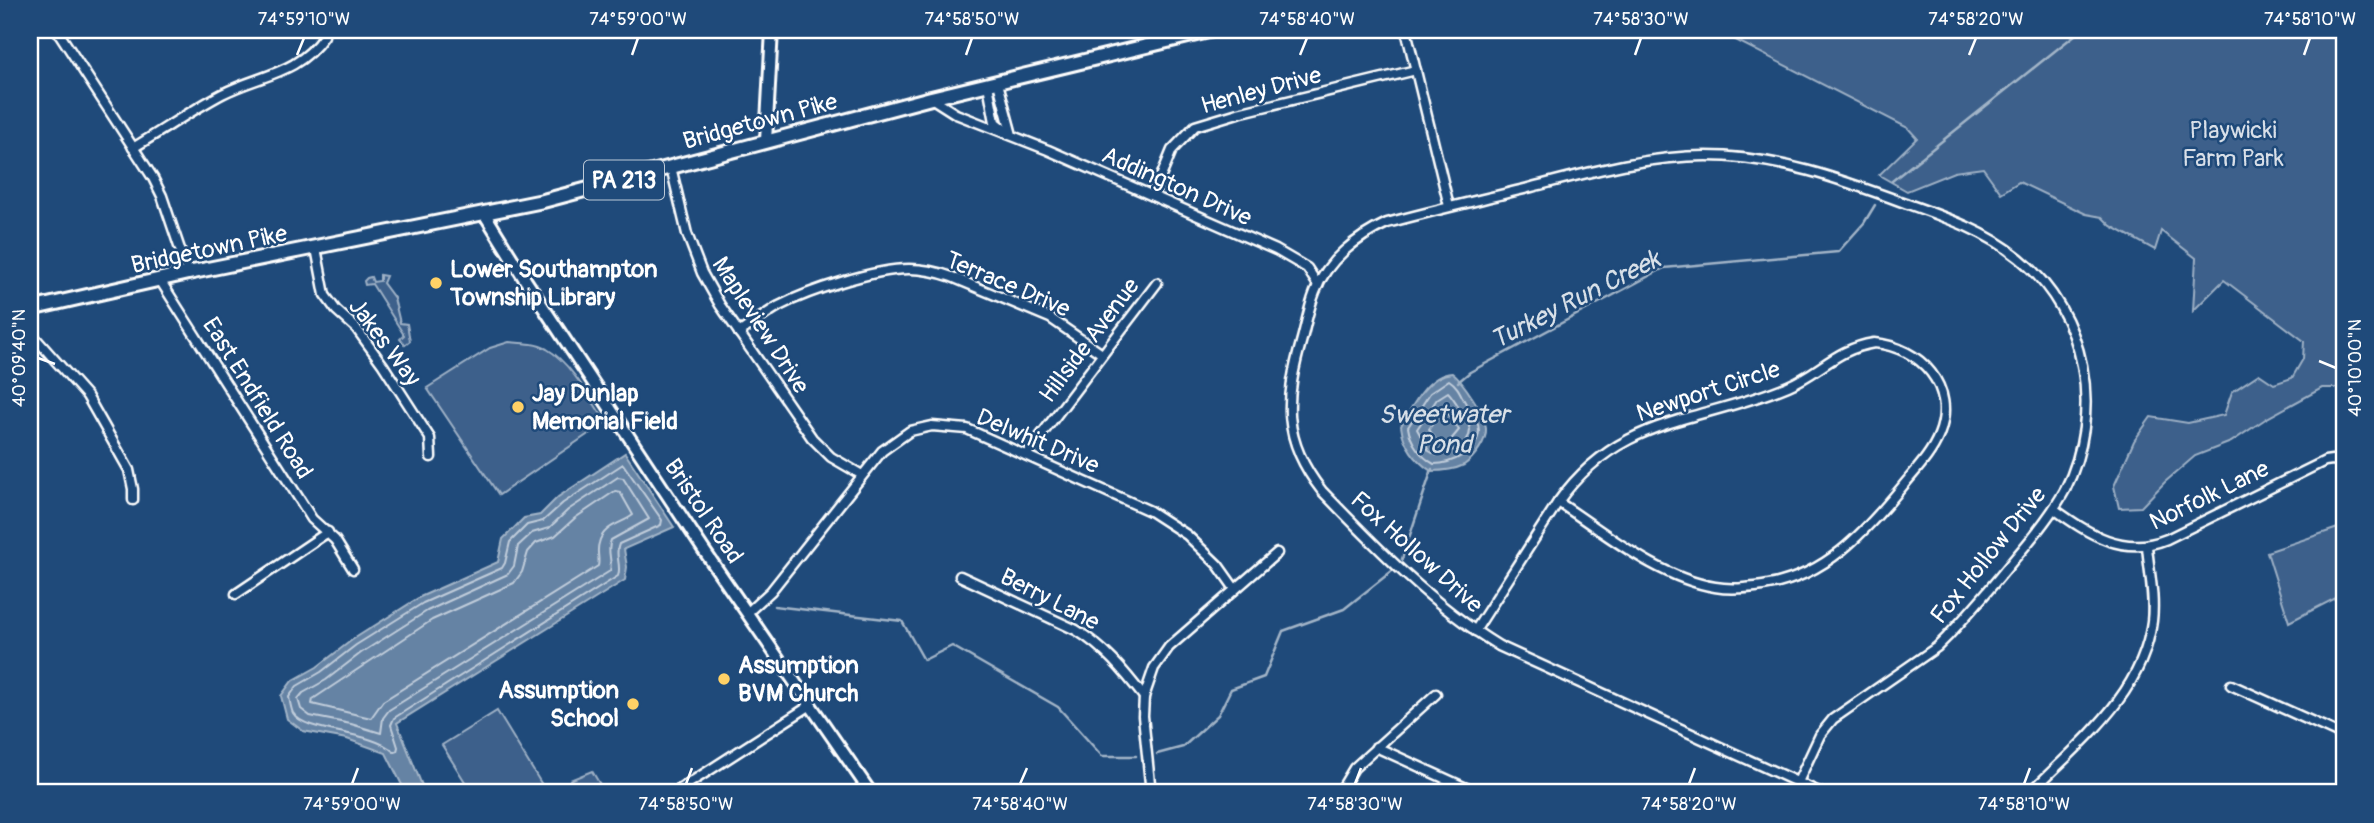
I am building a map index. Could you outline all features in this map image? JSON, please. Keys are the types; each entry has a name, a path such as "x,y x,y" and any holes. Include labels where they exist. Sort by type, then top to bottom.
{"main road":[{"path":"766,141 772,30"},
{"name":"Bridgetown Pike","path":"30,309 484,214 932,98 1213,30"},
{"name":"Bristol Road","path":"484,214 747,613 871,793"}],"street":[{"path":"57,30 162,196 188,274"},
{"path":"1406,30 1449,206"},
{"path":"133,148 223,94 299,62 316,48 324,36"},
{"name":"Henley Drive","path":"1153,195 1172,149 1195,127 1238,113 1416,70"},
{"path":"993,84 995,122 1012,135"},
{"name":"Addington Drive","path":"932,98 956,114 1012,135 1276,250 1307,268 1318,285"},
{"name":"Fox Hollow Drive","path":"1683,157 1730,157 1771,161 1818,173 1974,229 2010,250 2031,268 2067,318 2079,348 2086,391 2083,439 2074,469 2054,509 1988,591 1937,647 1845,709 1826,727 1814,745 1798,782 1512,653 1475,631 1426,594 1338,507 1315,482 1302,461 1291,426 1289,398 1293,371 1318,285 1338,256 1373,229 1449,206 1634,162 1683,157"},
{"name":"Mapleview Drive","path":"671,167 687,234 702,273 739,334 812,438 831,457 862,475"},
{"name":"Jakes Way","path":"316,248 325,295 336,310 356,328 383,365 430,438 431,457"},
{"name":"Terrace Drive","path":"739,334 778,307 803,295 887,271 910,269 952,276 1050,318 1102,354"},
{"name":"East Endfield Road","path":"160,280 312,519 328,532 353,569"},
{"name":"Hillside Avenue","path":"1026,455 1157,282"},
{"path":"30,331 87,396 129,470 133,500"},
{"name":"Newport Circle","path":"1475,631 1558,502 1586,470 1630,437 1654,427 1772,393 1792,384 1830,359 1857,346 1874,343 1890,344 1908,352 1926,366 1941,395 1943,418 1934,445 1871,524 1856,540 1826,563 1783,582 1735,589 1687,581 1658,568 1558,502"},
{"name":"Delwhit Drive","path":"747,613 771,591 890,443 910,431 932,426 967,429 1150,511 1175,526 1208,554 1235,589"},
{"name":"Norfolk Lane","path":"2054,509 2082,528 2109,541 2147,546 2167,539 2325,461 2344,462"},
{"path":"236,594 328,532"},
{"path":"2030,793 2117,703 2141,664 2149,637 2153,606 2147,546"},
{"path":"1151,793 1143,716 1144,697 1154,668 1168,648 1277,552"},
{"name":"Berry Lane","path":"960,576 1094,641 1126,673 1144,697"},
{"path":"2231,685 2342,732"},
{"path":"1339,793 1354,768 1436,694"},
{"path":"674,793 811,705"},
{"path":"1376,747 1477,793"},
{"path":"1798,782 1821,793"}],"green space":[{"name":"Playwicki Farm Park","path":"1716,30 2344,30 2344,388 2322,388 2267,418 2231,442 2195,456 2141,507 2119,508 2114,486 2134,441 2151,417 2188,423 2224,415 2232,392 2259,374 2274,384 2292,378 2303,359 2304,341 2224,280 2193,311 2196,258 2161,231 2155,250 2111,226 2102,217 2086,214 2019,182 2001,193 1983,168 1954,172 1907,191 1879,175 1917,138 1908,128"},
{"path":"380,275 386,276 383,283 394,298 400,323 407,324 410,341 405,345 400,339 404,335 372,284 365,285 367,278 371,277 373,282 380,281"},
{"name":"Jay Dunlap Memorial Field","path":"509,342 538,346 556,355 580,382 606,422 499,495 427,388 490,348"},
{"path":"2344,526 2344,594 2289,622 2267,552"},
{"path":"497,711 547,793 472,793 442,745"},
{"path":"592,771 605,793 566,793 570,780"}],"water":[{"name":"Sweetwater Pond","path":"1452,373 1473,398 1485,423 1486,434 1479,449 1464,465 1431,471 1411,452 1404,440 1401,426 1428,385 1443,375"},
{"path":"625,453 674,527 624,549 627,567 625,580 397,723 425,793 406,793 386,753 347,739 303,731 287,719 281,696 292,681 420,597 498,562 503,539 524,518 540,515 558,497"}],"waterway":[{"name":"Turkey Run Creek","path":"1892,181 2081,30"},
{"name":"Turkey Run Creek","path":"1458,382 1470,372 1664,268 1838,252 1864,223 1875,205"},
{"name":"Turkey Run Creek","path":"1402,559 1432,469"},
{"name":"Turkey Run Creek","path":"1157,754 1183,747 1218,715 1231,689 1264,677 1283,631 1344,609 1392,571"},
{"name":"Turkey Run Creek","path":"774,606 902,621 924,660 952,646 1058,707 1102,756 1136,756"}],"place":[{"name":"Lower Southampton Township Library","path":"436,283"},
{"name":"Jay Dunlap Memorial Field","path":"518,407"},
{"name":"Assumption BVM Church","path":"724,679"},
{"name":"Assumption School","path":"633,704"}]}
